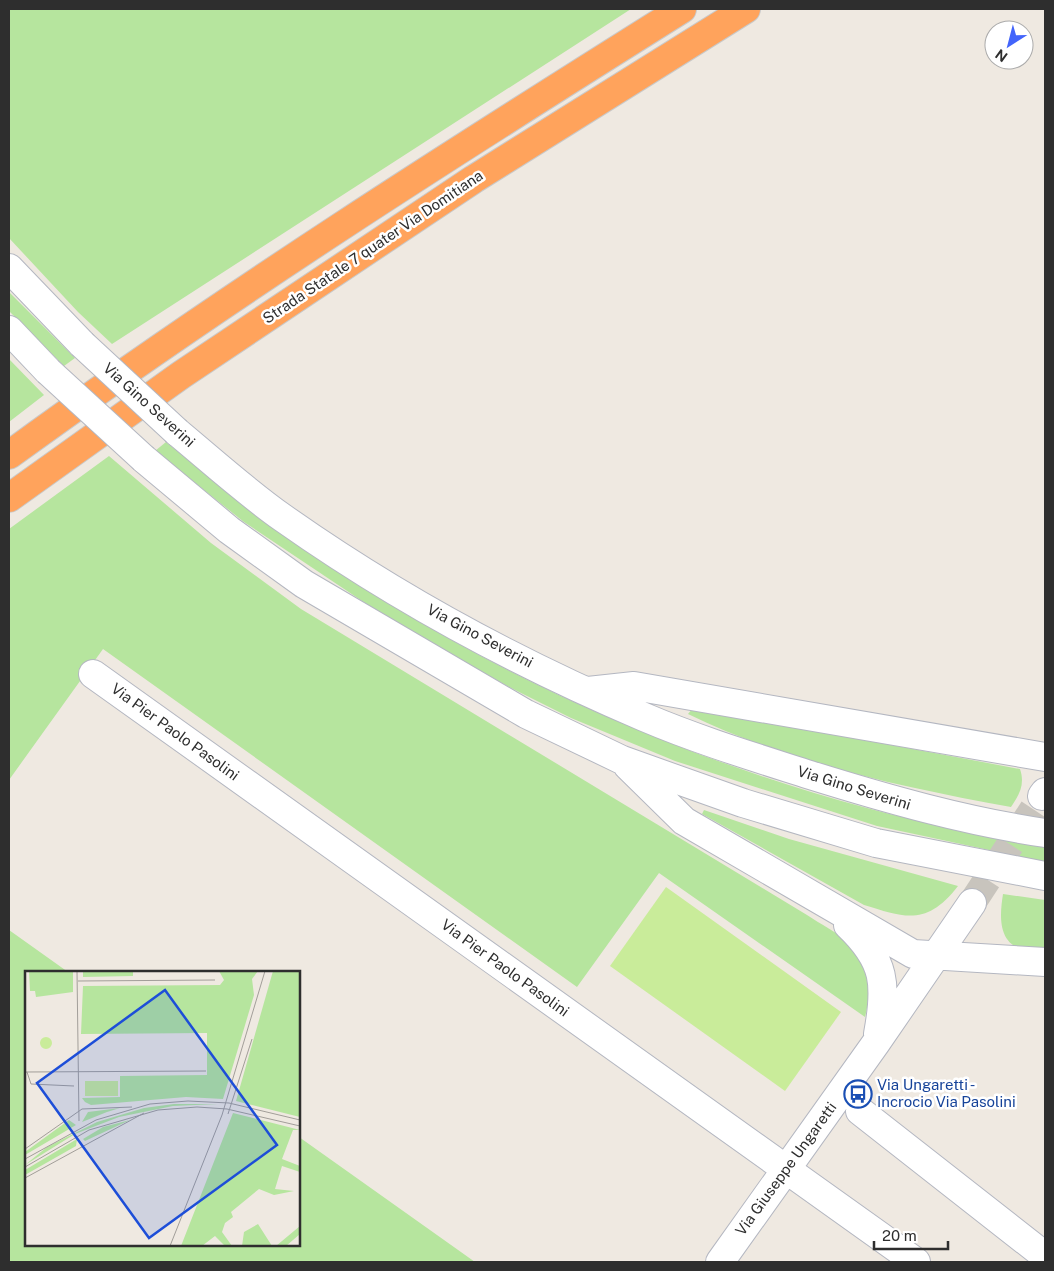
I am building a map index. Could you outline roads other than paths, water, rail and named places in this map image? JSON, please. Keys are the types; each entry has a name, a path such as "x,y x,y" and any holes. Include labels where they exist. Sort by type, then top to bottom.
{"highway":[{"path":"9,455 280,267 458,149 682,9"},
{"name":"Strada Statale 7 quater Via Domitiana","path":"9,498 181,375 466,185 746,9"}],"street":[{"name":"Via Gino Severini","path":"9,268 82,344 177,432 281,517 344,559 495,646 646,718 766,761 879,797 955,816 1045,833"},
{"path":"9,330 48,371 144,459 229,530 304,584 526,714 622,760 743,803 876,843 1045,876"},
{"name":"Via Pier Paolo Pasolini","path":"93,674 916,1262"},
{"path":"588,692 634,686 1045,757"},
{"path":"622,760 684,821 914,954 1045,962"},
{"name":"Via Giuseppe Ungaretti","path":"720,1262 876,1043 972,903"},
{"path":"829,906 867,943 883,977 884,999 876,1043"},
{"path":"860,1111 1045,1256"}],"tunnel":[{"path":"972,903 1042,796"}],"place":[{"name":"Via Ungaretti - Incrocio Via Pasolini","path":"858,1094"}]}
